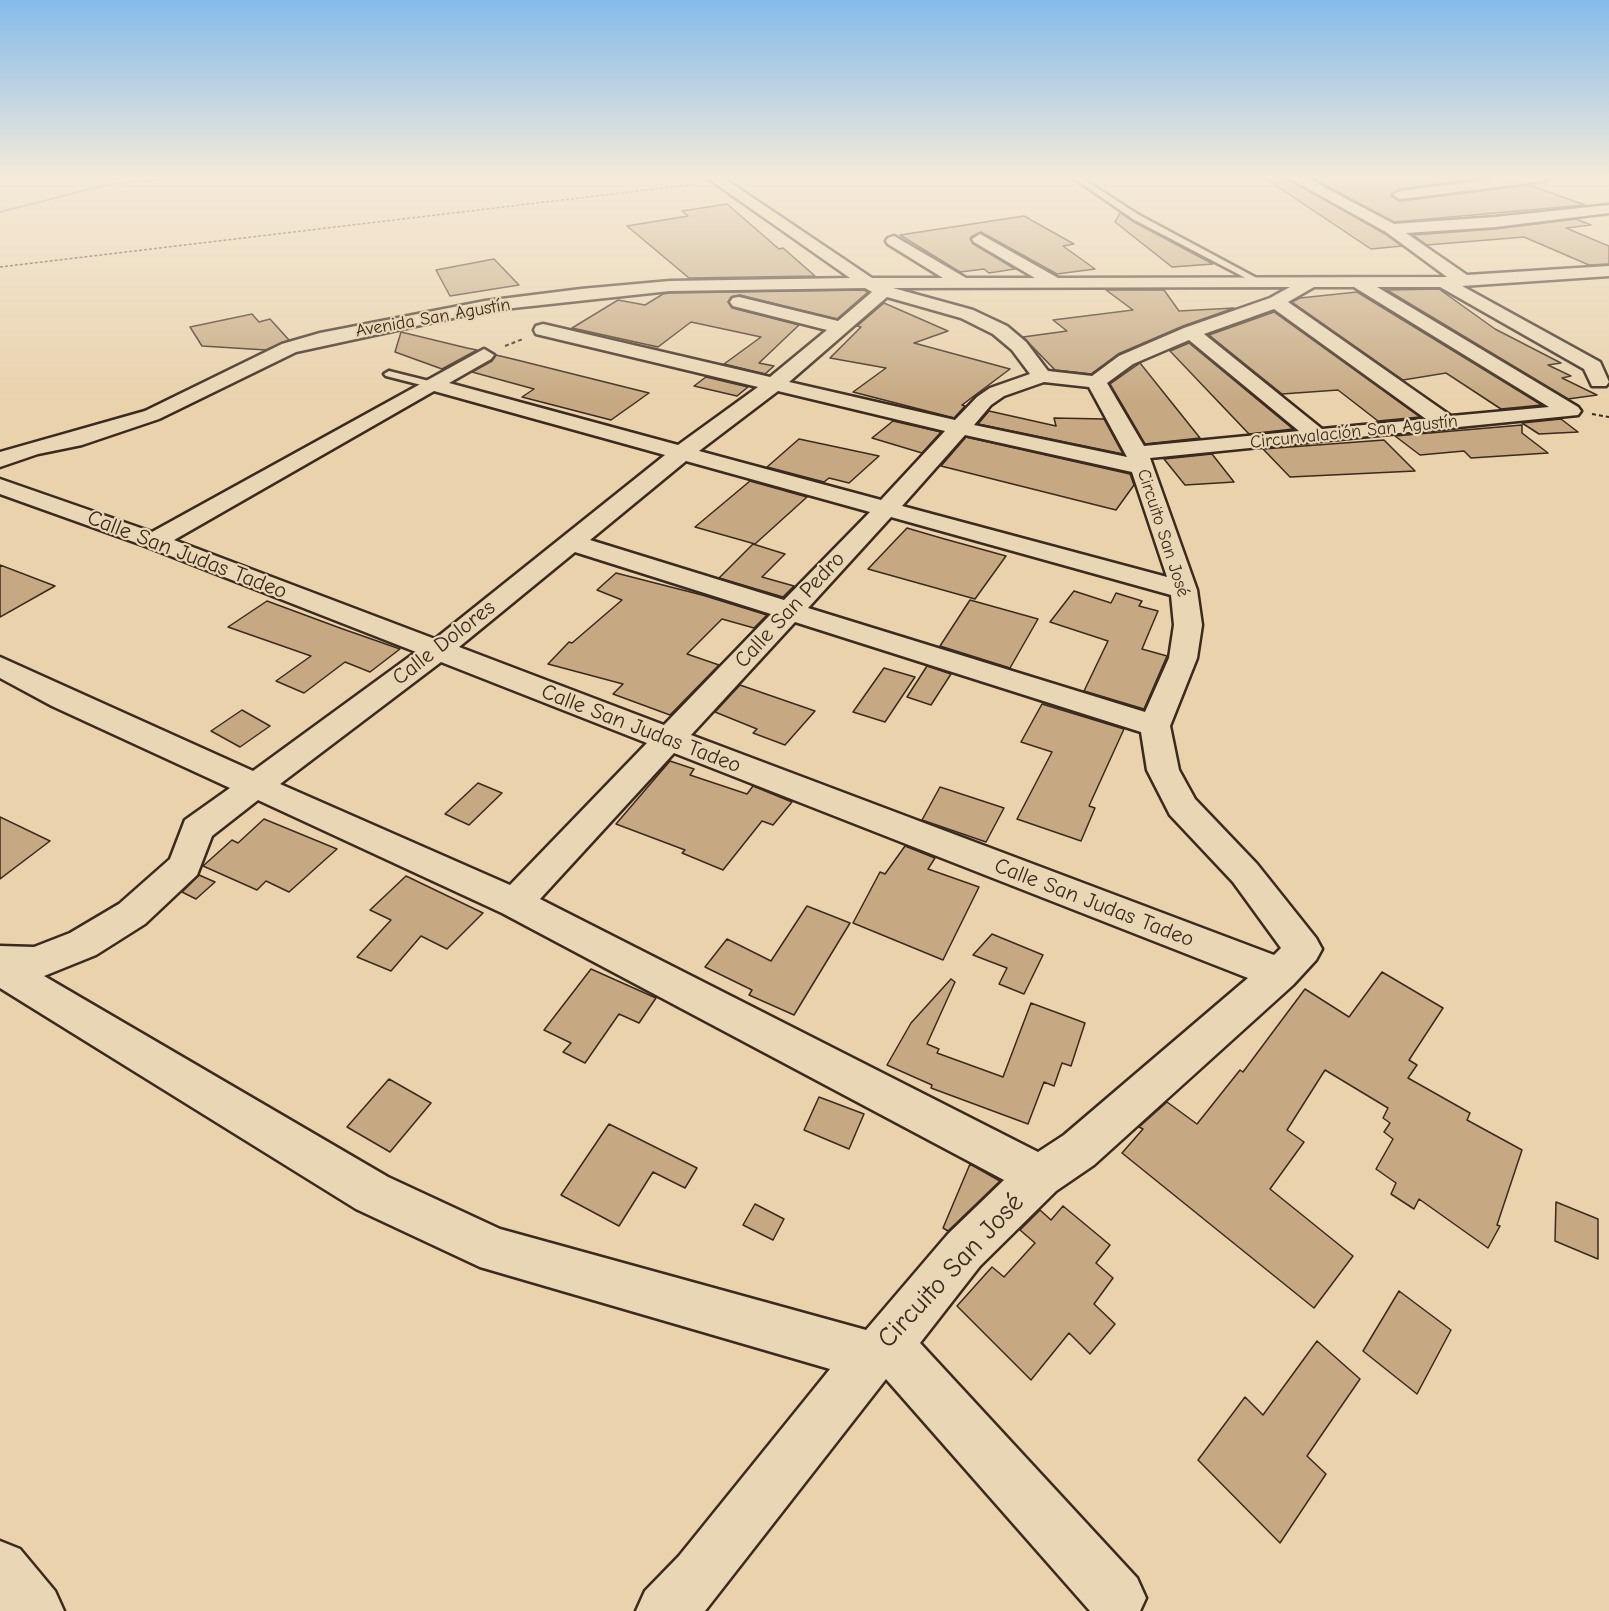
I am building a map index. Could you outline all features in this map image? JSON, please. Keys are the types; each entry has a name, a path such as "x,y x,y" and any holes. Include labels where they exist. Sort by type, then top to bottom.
{"street":[{"path":"824,252 876,287 985,321 1019,346 1042,376"},
{"path":"911,252 960,281"},
{"path":"1003,252 1053,281"},
{"path":"1424,252 1464,280"},
{"name":"Avenida San Agustín","path":"0,460 33,448 74,440 152,415 289,348 386,325 485,306 670,286 876,287 960,281 1360,284 1443,282 1609,271"},
{"path":"1443,282 1593,366 1599,382"},
{"path":"1096,382 1126,360 1191,332 1276,302 1311,283"},
{"name":"Circunvalación San Agustín","path":"543,330 960,428 1139,460 1318,436 1571,411 1360,284"},
{"name":"Calle Dolores","path":"0,962 36,963 83,944 132,914 185,866 197,829 437,651 682,453 776,383 843,328 876,287"},
{"path":"739,302 843,328"},
{"path":"1276,302 1445,422"},
{"path":"1191,332 1318,436"},
{"path":"154,542 484,355"},
{"name":"Calle San Pedro","path":"514,903 885,510 984,401 997,392 1042,376 1096,382"},
{"name":"Circuito San José","path":"1096,382 1139,460 1184,590 1188,625 1184,658 1155,726"},
{"path":"433,385 1184,590"},
{"name":"Calle San Judas Tadeo","path":"0,486 154,542 668,739 1291,962"},
{"path":"570,542 1155,726 1163,770 1182,807 1245,873 1291,962"},
{"path":"0,666 63,699 255,788 514,903 1040,1176"},
{"name":"Circuito San José","path":"665,1611 699,1576 880,1350 964,1250 1040,1176 1079,1150 1291,962"},
{"path":"0,969 372,1193 496,1251 880,1350 1117,1598"},
{"path":"0,1569 35,1611"}],"lane":[{"path":"1203,252 1262,283"},
{"path":"389,374 433,385"}],"path":[{"path":"0,267 121,252"},
{"path":"484,355 543,330"}],"building":[{"path":"658,252 788,252 815,276 689,278"},
{"path":"928,252 987,252 1015,269 989,273 984,269 960,272"},
{"path":"1018,252 1072,252 1095,269 1057,274"},
{"path":"1153,252 1191,252 1213,264 1172,267"},
{"path":"1559,252 1609,252 1609,264 1589,265"},
{"path":"494,259 519,285 450,296 436,270"},
{"path":"1439,289 1495,329 1561,363 1548,365 1571,376 1562,378 1597,395 1568,399 1387,290"},
{"path":"864,290 868,292 837,319 740,295 731,297 728,302 732,308 799,325 759,363 774,366 765,374 724,364 761,337 691,322 658,347 572,328 618,300 645,305 663,294 670,293"},
{"path":"1106,290 1164,290 1179,311 1234,308 1183,326 1118,354 1091,374 1055,370 1023,337 1067,331 1053,320 1133,310"},
{"path":"1357,292 1542,405 1501,409 1446,373 1403,380 1292,302 1300,298"},
{"path":"884,303 948,331 914,343 1010,369 962,405 965,406 954,418 853,392 886,368 830,358 861,327 857,326"},
{"path":"1274,312 1420,417 1378,421 1338,390 1282,394 1209,335"},
{"path":"252,314 259,322 270,319 289,340 266,350 202,346 190,327"},
{"path":"401,332 477,350 442,369 395,352"},
{"path":"1189,343 1293,429 1249,434 1170,351"},
{"path":"496,355 649,393 611,420 522,397 534,389 472,372 492,361"},
{"path":"1140,363 1200,438 1145,444 1110,384"},
{"path":"706,377 748,387 737,396 694,386"},
{"path":"989,411 1056,426 1054,418 1104,419 1123,454 978,424"},
{"path":"1561,419 1578,432 1539,434 1522,423"},
{"path":"893,421 941,432 922,453 872,438"},
{"path":"1522,425 1522,433 1548,453 1471,458 1464,451 1420,455 1395,436"},
{"path":"966,437 1130,474 1134,485 1116,510 941,466"},
{"path":"799,439 879,456 849,483 829,478 824,482 767,467"},
{"path":"1384,440 1415,471 1290,477 1263,449"},
{"path":"1212,454 1234,482 1185,485 1164,459"},
{"path":"750,481 807,497 755,544 695,527"},
{"path":"907,528 1006,556 975,599 868,569"},
{"path":"753,544 785,554 762,577 794,586 783,597 719,578"},
{"path":"0,565 55,586 0,617"},
{"path":"616,573 702,595 767,615 754,628 722,619 687,654 719,665 670,715 613,694 623,684 548,664 569,642 572,643 622,600 597,590"},
{"path":"1074,591 1111,603 1116,593 1142,601 1139,606 1158,611 1142,649 1167,656 1144,709 1084,691 1108,641 1050,622"},
{"path":"970,600 1038,619 1010,668 940,646"},
{"path":"267,601 400,649 370,672 345,662 304,693 276,681 311,656 228,627"},
{"path":"927,666 951,674 931,705 907,697"},
{"path":"884,668 915,677 885,722 853,712"},
{"path":"740,685 815,711 785,745 753,733 757,729 715,712"},
{"path":"1042,704 1124,729 1089,806 1095,808 1081,841 1017,819 1052,752 1021,742"},
{"path":"242,710 270,726 240,747 211,731"},
{"path":"670,761 694,769 690,775 747,794 753,786 792,802 773,825 762,821 723,870 682,853 685,850 616,824"},
{"path":"478,783 502,793 469,825 445,814"},
{"path":"940,787 1004,808 986,842 922,820"},
{"path":"0,817 50,841 0,879"},
{"path":"264,819 337,849 289,892 266,881 257,890 203,866 232,840 238,843"},
{"path":"905,846 935,858 928,869 979,887 943,960 853,923 880,872 885,874"},
{"path":"199,875 215,882 196,899 182,892"},
{"path":"406,876 483,913 447,949 421,936 391,971 357,957 391,920 370,910"},
{"path":"807,906 850,923 794,1015 749,995 752,990 705,967 727,939 771,961"},
{"path":"992,934 1043,955 1024,994 999,984 1007,968 973,955"},
{"path":"591,969 656,998 639,1023 619,1014 585,1063 563,1052 571,1043 544,1030"},
{"path":"1382,972 1443,1008 1409,1060 1417,1065 1408,1078 1470,1113 1467,1120 1522,1150 1497,1225 1500,1226 1488,1248 1419,1199 1414,1209 1391,1194 1396,1183 1376,1169 1393,1139 1384,1132 1390,1123 1383,1118 1388,1108 1325,1070 1287,1130 1304,1142 1270,1189 1353,1256 1314,1308 1122,1153 1143,1129 1139,1127 1167,1102 1197,1124 1240,1070 1243,1072 1305,989 1349,1017"},
{"path":"951,979 955,982 927,1044 939,1049 937,1053 1003,1077 1031,1003 1085,1023 1071,1066 1062,1063 1054,1086 1044,1082 1028,1124 931,1088 932,1085 887,1065 911,1023"},
{"path":"389,1079 431,1103 390,1152 347,1127"},
{"path":"819,1097 864,1114 849,1149 804,1130"},
{"path":"609,1124 697,1168 685,1188 653,1172 619,1226 561,1195"},
{"path":"970,1164 1000,1181 948,1231 943,1228"},
{"path":"1556,1202 1598,1219 1598,1259 1555,1241"},
{"path":"755,1204 784,1219 773,1240 743,1225"},
{"path":"1063,1206 1110,1245 1096,1263 1113,1278 1094,1304 1115,1324 1090,1354 1069,1333 1031,1380 957,1306 992,1267 1004,1277 1035,1243 1020,1230 1040,1210 1051,1220"},
{"path":"1399,1291 1451,1330 1417,1394 1363,1351"},
{"path":"1317,1341 1360,1379 1307,1456 1326,1474 1280,1543 1198,1460 1245,1397 1263,1415"}]}
